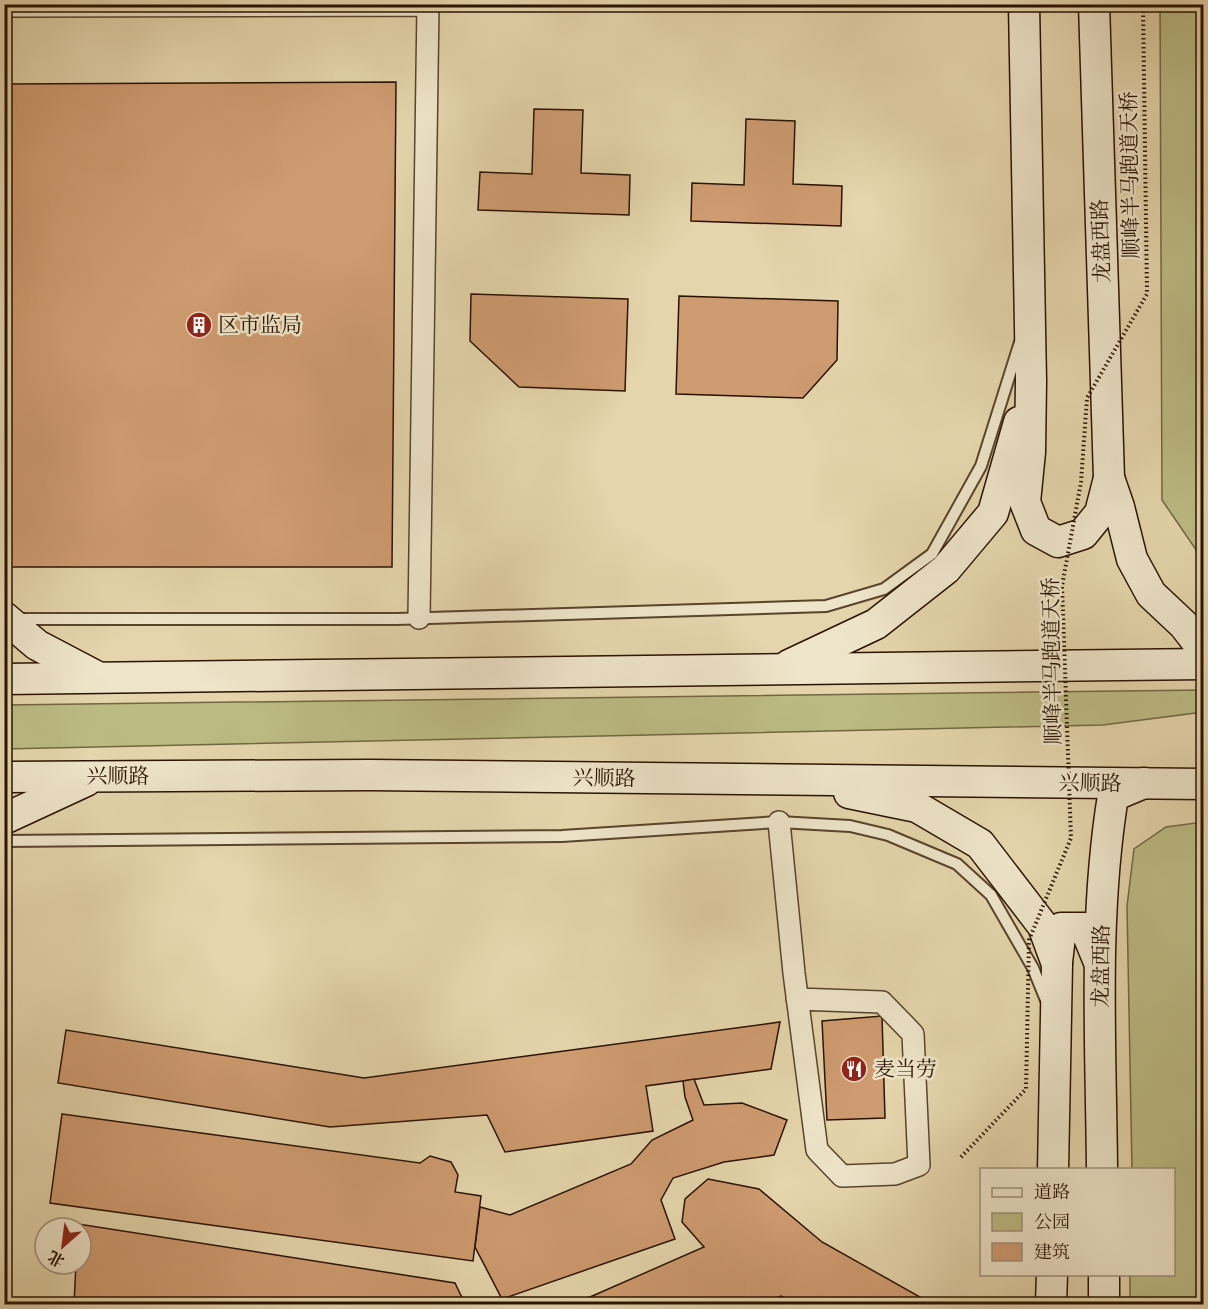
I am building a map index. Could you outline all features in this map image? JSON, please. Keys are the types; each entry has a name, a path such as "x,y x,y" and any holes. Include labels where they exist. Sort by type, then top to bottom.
{"main road":[{"path":"1024,4 1031,381 1030,452 1025,502 1036,530 1058,542 1083,534 1100,513 1109,478"},
{"name":"龙盘西路","path":"1094,4 1109,478"},
{"path":"781,669 876,624 946,569 993,513 1031,381"},
{"path":"1109,478 1132,559 1151,594 1184,625 1203,651"},
{"path":"5,618 37,645 99,677"},
{"path":"4,679 1203,664"},
{"name":"兴顺路","path":"4,777 370,775 1203,784"},
{"path":"4,819 95,776"},
{"path":"780,780 917,807 980,844 1043,926 1057,964"},
{"name":"龙盘西路","path":"1102,1168 1100,965 1106,840 1113,796 1144,783"},
{"path":"1053,1168 1055,1022 1061,928 1085,928 1100,965"},
{"path":"1051,1305 1052,1276"},
{"path":"1104,1276 1104,1305"}],"street":[{"path":"4,6 428,5 419,618"},
{"path":"779,822 797,999 817,1150 842,1176 895,1174 919,1165 913,1034 882,1002 797,999"}],"lane":[{"path":"5,618 419,618 825,606 884,589 932,554 981,466 1030,310"},
{"path":"4,841 562,836 779,822 850,826 888,835 957,864 991,895 1033,968 1055,1022"}],"path":[{"name":"顺峰半马跑道天桥","path":"961,1157 1026,1089 1029,940 1071,838 1062,586 1081,482 1087,398 1147,294 1143,4"}],"green space":[{"path":"1160,5 1203,5 1203,560 1162,500"},
{"path":"1204,690 1203,712 1103,725 4,749 5,705"},
{"path":"1203,822 1203,1304 1130,1304 1130,1276 1175,1276 1175,1168 1132,1168 1127,906 1134,849 1166,827"}],"building":[{"name":"区市监局","path":"396,82 392,567 4,567 4,84"},
{"path":"534,109 583,110 581,173 630,175 629,215 478,210 480,172 532,174"},
{"path":"746,119 795,121 793,184 842,186 841,226 691,221 692,183 744,185"},
{"path":"471,294 628,299 625,391 519,387 470,341"},
{"path":"679,296 838,301 837,360 803,398 676,394"},
{"name":"麦当劳","path":"882,1016 885,1118 827,1120 822,1021"},
{"path":"780,1022 771,1069 646,1086 653,1131 505,1152 487,1115 330,1127 58,1083 66,1030 364,1078"},
{"path":"694,1079 704,1105 742,1103 787,1120 774,1155 724,1162 673,1178 661,1200 675,1239 502,1299 475,1247 480,1207 510,1215 631,1164 652,1140 693,1120 685,1097 683,1081"},
{"path":"62,1114 420,1163 430,1156 451,1162 458,1175 455,1192 481,1196 473,1261 50,1203"},
{"path":"708,1179 759,1189 822,1242 920,1297 916,1304 798,1304 781,1296 760,1304 574,1304 704,1247 682,1222 685,1199"},
{"path":"93,1226 455,1283 465,1304 74,1304 75,1276 93,1276"}],"place":[{"name":"区市监局","path":"199,325"},
{"name":"麦当劳","path":"854,1069"}]}
